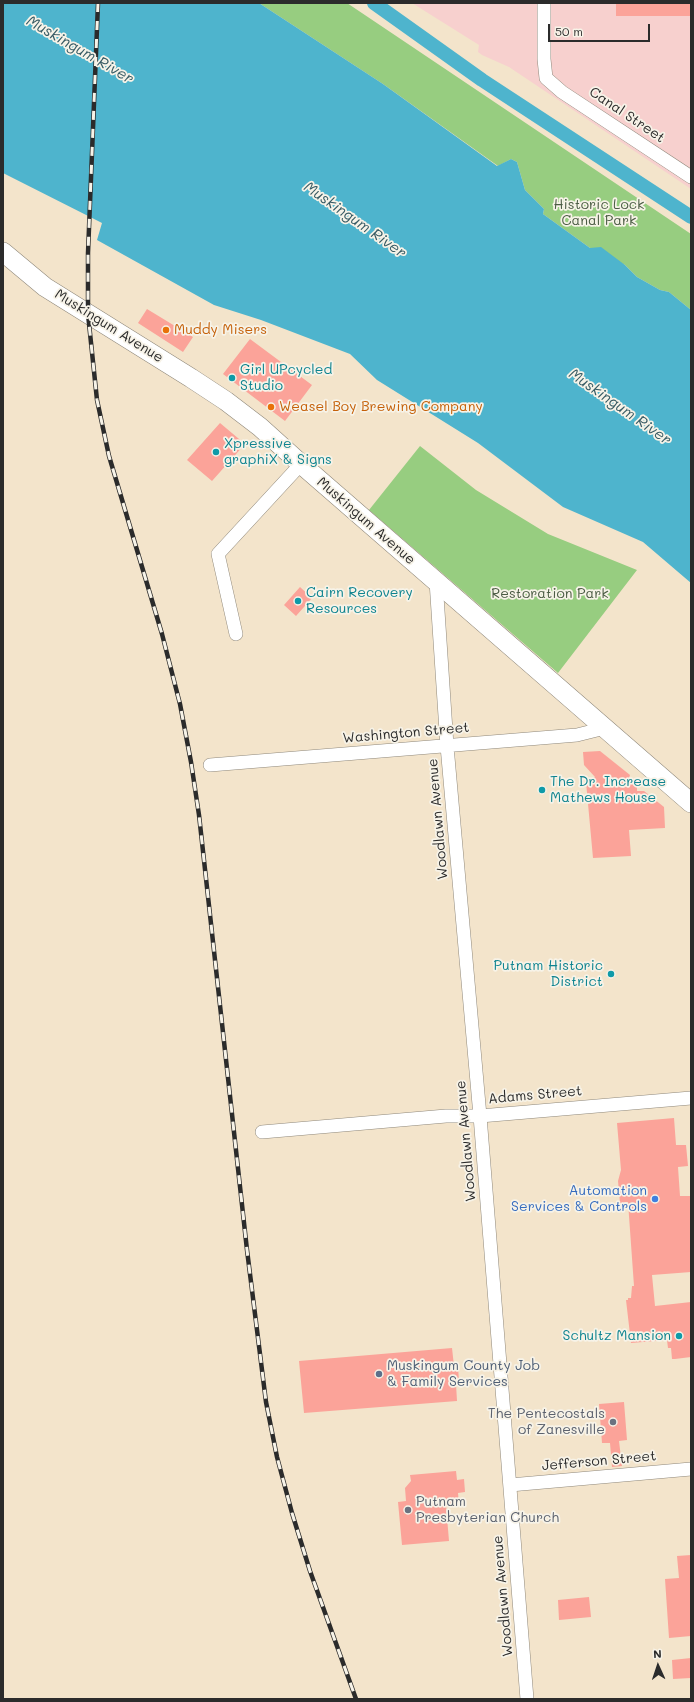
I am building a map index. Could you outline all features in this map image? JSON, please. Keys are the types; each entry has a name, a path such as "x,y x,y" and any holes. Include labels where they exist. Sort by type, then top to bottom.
{"street":[{"name":"Canal Street","path":"544,3 544,59 546,78 562,92 691,177"},
{"name":"Muskingum Avenue","path":"3,252 45,286 226,401 260,427 691,803"},
{"path":"236,634 218,554 301,464"},
{"name":"Woodlawn Avenue","path":"436,581 447,746 480,1116 527,1699"},
{"name":"Washington Street","path":"210,765 577,735 605,728"},
{"name":"Adams Street","path":"262,1132 446,1116 480,1116 691,1098"},
{"name":"Jefferson Street","path":"510,1485 691,1469"}],"shaded area":[{"path":"412,3 691,3 691,189 509,67 482,55 478,52 479,45"}],"green space":[{"name":"Historic Lock Canal Park","path":"259,3 347,3 691,234 691,310 669,292 660,290 637,277 625,265 590,248 543,214 544,209 525,190 517,162 511,159 498,166 383,84"},
{"name":"Restoration Park","path":"420,446 476,490 548,534 637,570 558,673 369,510"}],"water":[{"path":"3,3 259,3 383,84 497,166 511,159 517,162 525,190 544,209 543,214 590,248 601,247 625,265 637,277 660,290 669,292 691,310 691,583 643,542 563,507 478,443 377,380 350,354 261,320 214,305 97,240 102,223 3,173"}],"building":[{"path":"616,3 691,3 691,16 616,16"},
{"name":"Muddy Misers","path":"147,309 193,337 183,352 138,323"},
{"path":"250,339 312,385 285,421 223,374"},
{"name":"Xpressive graphiX & Signs","path":"220,423 245,444 212,481 187,460"},
{"name":"Cairn Recovery Resources","path":"300,587 312,598 296,616 284,605"},
{"path":"600,751 630,775 629,778 637,782 637,791 644,791 664,807 665,828 629,830 631,856 593,858 586,782 595,777 584,765 583,752"},
{"name":"Automation Services & Controls","path":"674,1118 676,1145 686,1145 688,1166 678,1167 680,1196 691,1196 691,1272 652,1275 655,1306 691,1302 691,1357 672,1359 671,1348 668,1348 667,1340 631,1343 626,1300 631,1298 632,1286 634,1286 628,1202 620,1203 618,1181 621,1170 617,1123"},
{"name":"Muskingum County Job & Family Services","path":"452,1348 454,1366 458,1365 459,1383 456,1384 457,1401 304,1413 299,1361"},
{"name":"The Pentecostals of Zanesville","path":"624,1402 627,1440 619,1441 622,1466 612,1467 610,1443 602,1443 599,1404"},
{"name":"Putnam Presbyterian Church","path":"456,1471 457,1480 464,1479 465,1492 458,1493 459,1504 446,1505 449,1541 402,1545 398,1502 406,1501 405,1488 411,1481 410,1475"},
{"path":"691,1555 691,1636 669,1638 665,1579 679,1578 677,1556"},
{"path":"589,1597 591,1617 559,1620 558,1600"},
{"path":"691,1658 691,1678 673,1679 672,1660"}],"waterway":[{"name":"Muskingum River","path":"374,3 482,80 691,217"}],"railway":[{"path":"98,3 88,253 88,314 97,400 109,456 162,634 180,704 191,762 199,815 247,1250 266,1402 277,1457 292,1513 310,1571 356,1699"}],"place":[{"name":"Muddy Misers","path":"166,330"},
{"name":"Girl UPcycled Studio","path":"232,378"},
{"name":"Weasel Boy Brewing Company","path":"271,407"},
{"name":"Xpressive graphiX & Signs","path":"216,452"},
{"name":"Cairn Recovery Resources","path":"298,601"},
{"name":"The Dr. Increase Mathews House","path":"542,790"},
{"name":"Putnam Historic District","path":"611,974"},
{"name":"Automation Services & Controls","path":"655,1199"},
{"name":"Schultz Mansion","path":"679,1336"},
{"name":"Muskingum County Job & Family Services","path":"379,1374"},
{"name":"The Pentecostals of Zanesville","path":"613,1422"},
{"name":"Putnam Presbyterian Church","path":"408,1510"}]}
